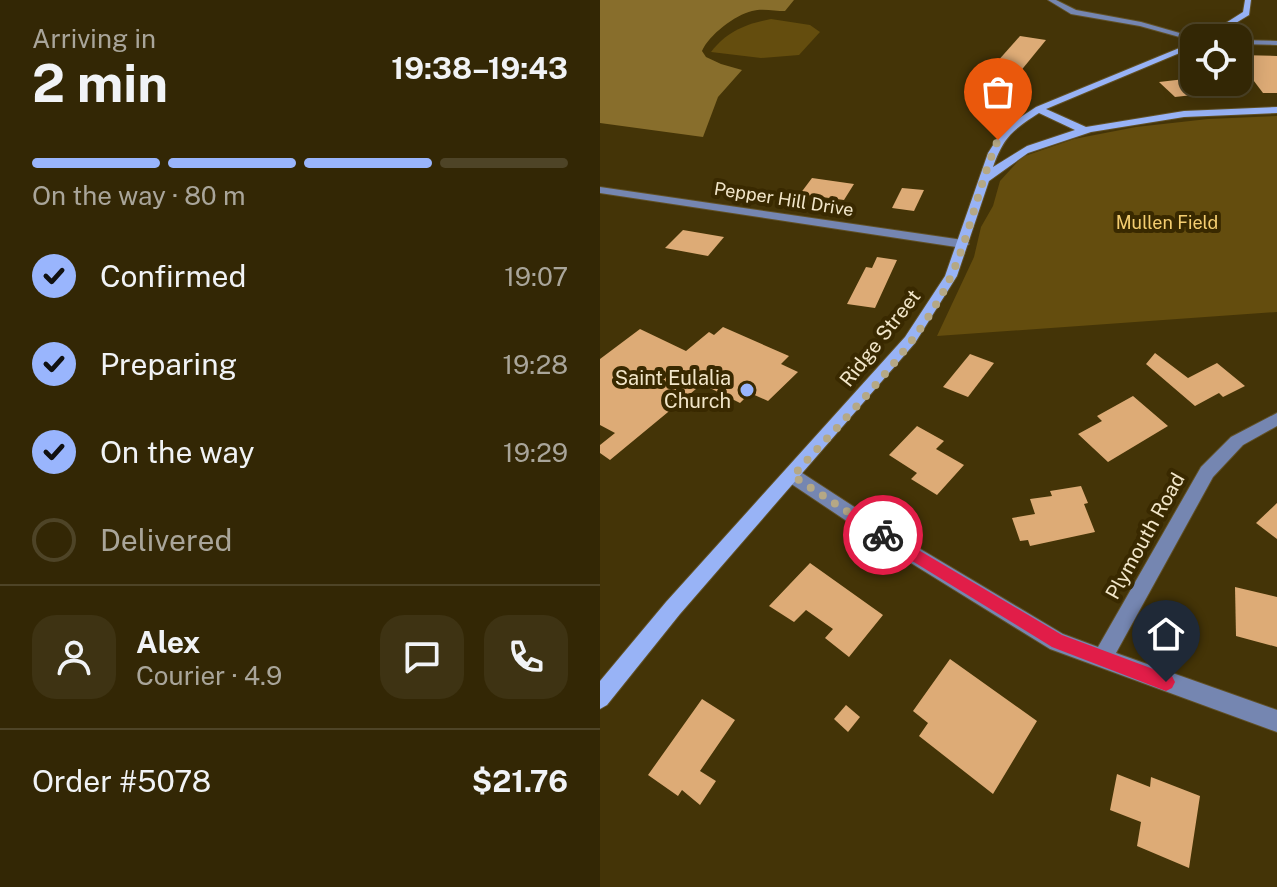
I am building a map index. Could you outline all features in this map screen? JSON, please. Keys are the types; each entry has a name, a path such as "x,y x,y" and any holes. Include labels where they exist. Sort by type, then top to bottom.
{"main road":[{"path":"1228,24 1246,13 1248,0"},
{"name":"Ridge Street","path":"600,698 673,608 793,476 910,340 951,276 998,140 1013,125 1039,109 1180,47"},
{"path":"1039,109 1087,131"},
{"path":"984,180 1029,149 1087,131 1181,117 1277,110"}],"street":[{"path":"1051,0 1074,12 1180,35"},
{"path":"1252,42 1277,43"},
{"name":"Pepper Hill Drive","path":"600,190 963,244"},
{"name":"Plymouth Road","path":"1102,659 1207,472 1237,441 1277,419"},
{"path":"793,476 1057,642 1277,721"}],"green space":[{"path":"771,19 810,25 820,32 799,55 761,58 711,52 738,30"},
{"name":"Mullen Field","path":"1277,116 1277,312 937,336 974,257 981,227 993,206 1000,181 1022,157 1074,139 1136,127"}],"shaded area":[{"path":"600,0 794,0 785,11 756,10 745,13 723,26 705,45 702,51 706,57 742,70 718,97 703,137 600,123"}],"building":[{"path":"1020,36 1046,40 1011,83 980,81"},
{"path":"1252,55 1277,56 1277,93 1263,93 1252,78"},
{"path":"1180,80 1180,96 1184,96 1175,97 1159,82"},
{"path":"812,178 854,184 844,200 800,194"},
{"path":"902,188 924,190 914,211 892,208"},
{"path":"683,230 724,237 708,256 665,248"},
{"path":"877,257 897,260 875,308 847,304 866,267 872,268"},
{"name":"Saint Eulalia Church","path":"723,327 789,356 781,364 798,372 768,401 750,393 740,403 702,384 610,460 600,453 600,445 615,433 600,425 600,359 640,329 686,351 709,332 714,335"},
{"path":"1155,353 1188,378 1217,363 1245,386 1223,397 1219,393 1195,406 1146,364"},
{"path":"970,354 994,363 968,397 943,387"},
{"path":"1133,396 1168,426 1108,462 1078,434 1102,421 1097,416"},
{"path":"917,426 944,441 936,449 964,465 937,495 911,479 917,473 889,455"},
{"path":"1081,486 1095,532 1030,546 1028,540 1020,541 1012,518 1035,514 1030,499 1052,496 1050,491"},
{"path":"1277,503 1277,539 1256,523"},
{"path":"810,563 883,615 849,657 825,638 833,629 806,610 794,622 769,606"},
{"path":"1235,587 1277,597 1277,647 1236,636"},
{"path":"950,659 1037,721 993,794 919,736 928,723 913,711"},
{"path":"702,699 735,720 700,771 716,781 700,805 682,790 678,796 648,775"},
{"path":"846,705 860,717 848,732 834,719"},
{"path":"1117,774 1150,787 1151,777 1200,796 1189,868 1137,846 1141,822 1110,810"}],"way so far":[{"path":"883,535 793,476 910,340 951,276 998,140"}],"place":[{"name":"Saint Eulalia Church","path":"747,390"}],"route":[{"path":"883,535 1057,642 1166,682"}]}
